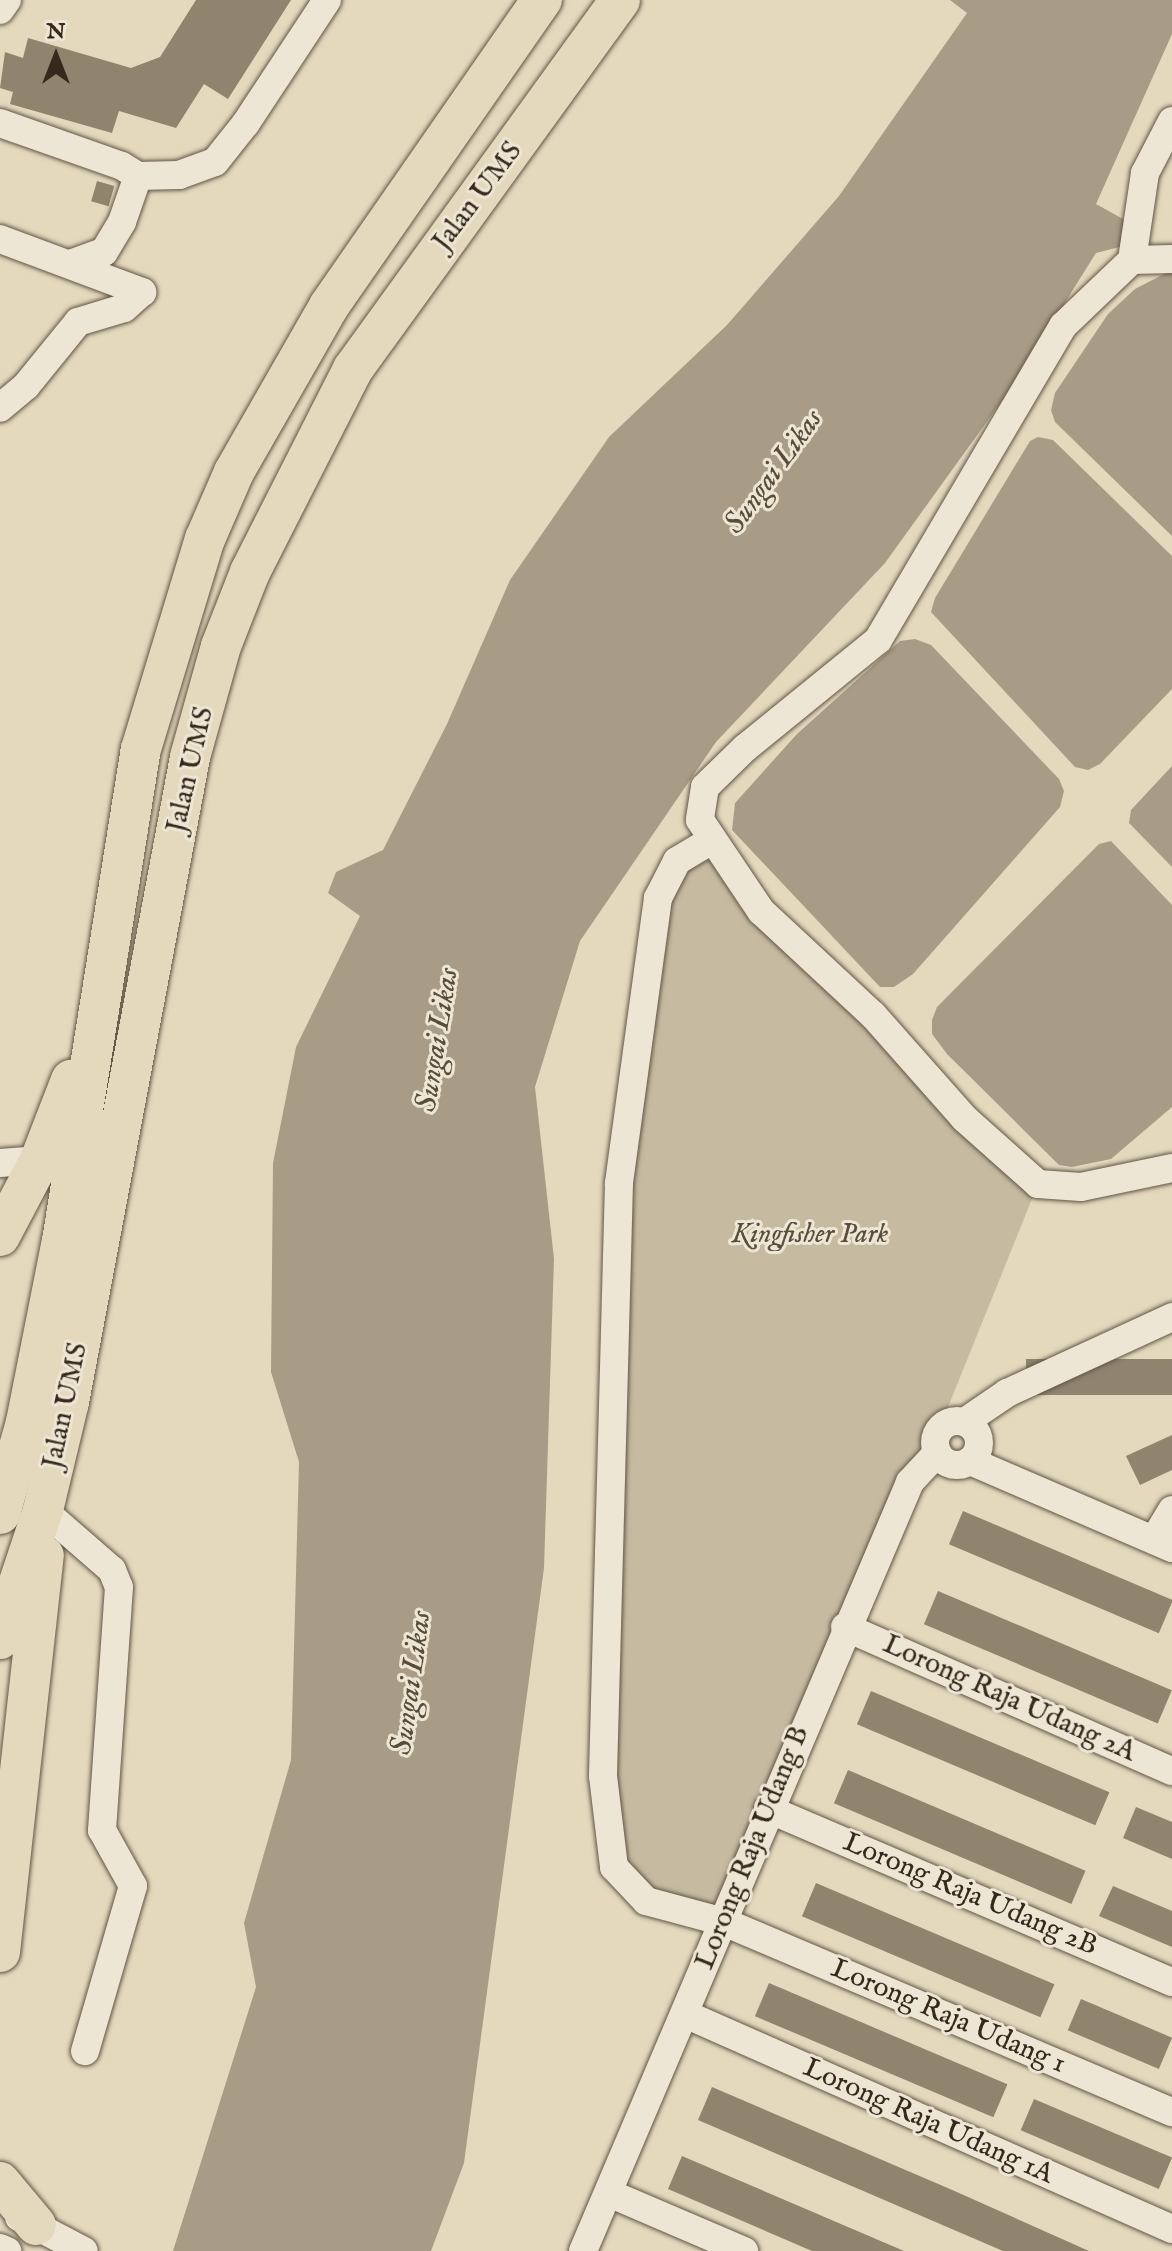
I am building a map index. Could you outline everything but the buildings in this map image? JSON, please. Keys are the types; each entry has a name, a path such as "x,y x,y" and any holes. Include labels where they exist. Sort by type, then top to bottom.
{"highway":[{"name":"Jalan UMS","path":"0,1514 26,1422 62,1241 141,749 205,539 234,472 350,274 542,0"},
{"name":"Jalan UMS","path":"0,1639 41,1519 69,1402 190,757 245,584 353,369 620,0"},
{"path":"0,1236 40,1160 99,1002"},
{"path":"0,1952 44,1578 41,1519"},
{"path":"0,2182 21,2238"}],"street":[{"path":"0,10 7,0"},
{"path":"0,123 122,166 138,176 179,175 215,162 327,0"},
{"path":"1172,121 1145,173 1132,260 1063,326 878,640 745,748 705,787 700,820 761,911 873,1015 964,1118 1038,1184 1081,1187 1172,1168"},
{"path":"73,263 104,252 122,222 138,176"},
{"path":"0,239 73,263 142,292 124,308 78,322 26,386 0,408"},
{"path":"1132,260 1172,259"},
{"name":"Lorong Raja Udang 1","path":"712,840 677,861 658,898 619,1183 603,1776 614,1867 646,1901 724,1922 1172,2112"},
{"path":"0,1163 40,1160"},
{"path":"1172,1317 1007,1393 966,1421 952,1420 940,1427 934,1440 937,1453 946,1463 970,1461 1163,1544 1172,1510"},
{"path":"966,1421 978,1432 980,1448 970,1461"},
{"name":"Lorong Raja Udang B","path":"583,2251 611,2194 845,1627 910,1482 937,1453"},
{"path":"41,1519 112,1570 119,1587 102,1830 133,1886 85,2051"},
{"name":"Lorong Raja Udang 2A","path":"845,1627 1172,1771"},
{"name":"Lorong Raja Udang 2B","path":"768,1809 1172,1982"},
{"name":"Lorong Raja Udang 1A","path":"685,2014 1172,2229"},
{"path":"611,2194 744,2251"},
{"path":"0,2209 21,2238"},
{"path":"0,2248 21,2238 84,2251"}],"green space":[{"name":"Kingfisher Park","path":"712,840 1038,1184 940,1427 724,1922 646,1901 614,1867 614,1348 658,898"}],"water":[{"name":"Sungai Likas","path":"950,0 1172,0 1172,34 1096,204 1132,224 1127,245 1096,253 1014,384 885,563 716,742 580,941 535,1087 554,1259 544,1568 464,2163 431,2251 173,2251 256,1987 244,1923 291,1760 299,1462 271,1372 273,1163 296,1047 360,916 328,893 336,872 383,850 447,724 510,580 609,437 727,325 839,196 967,13"},
{"path":"1172,273 1172,536 1055,422 1051,410 1055,393 1108,314 1135,289"},
{"path":"1038,437 1053,440 1172,556 1172,689 1100,764 1088,770 1075,767 931,612 935,598 1030,441"},
{"path":"915,639 931,645 1059,779 1064,791 1060,807 913,974 894,987 880,987 732,830 735,803 797,734 900,641"},
{"path":"1172,766 1172,867 1129,823 1131,810"},
{"path":"1111,841 1172,905 1172,1107 1111,1159 1072,1167 1059,1165 947,1054 932,1034 932,1020 937,1007 1099,844"}]}
